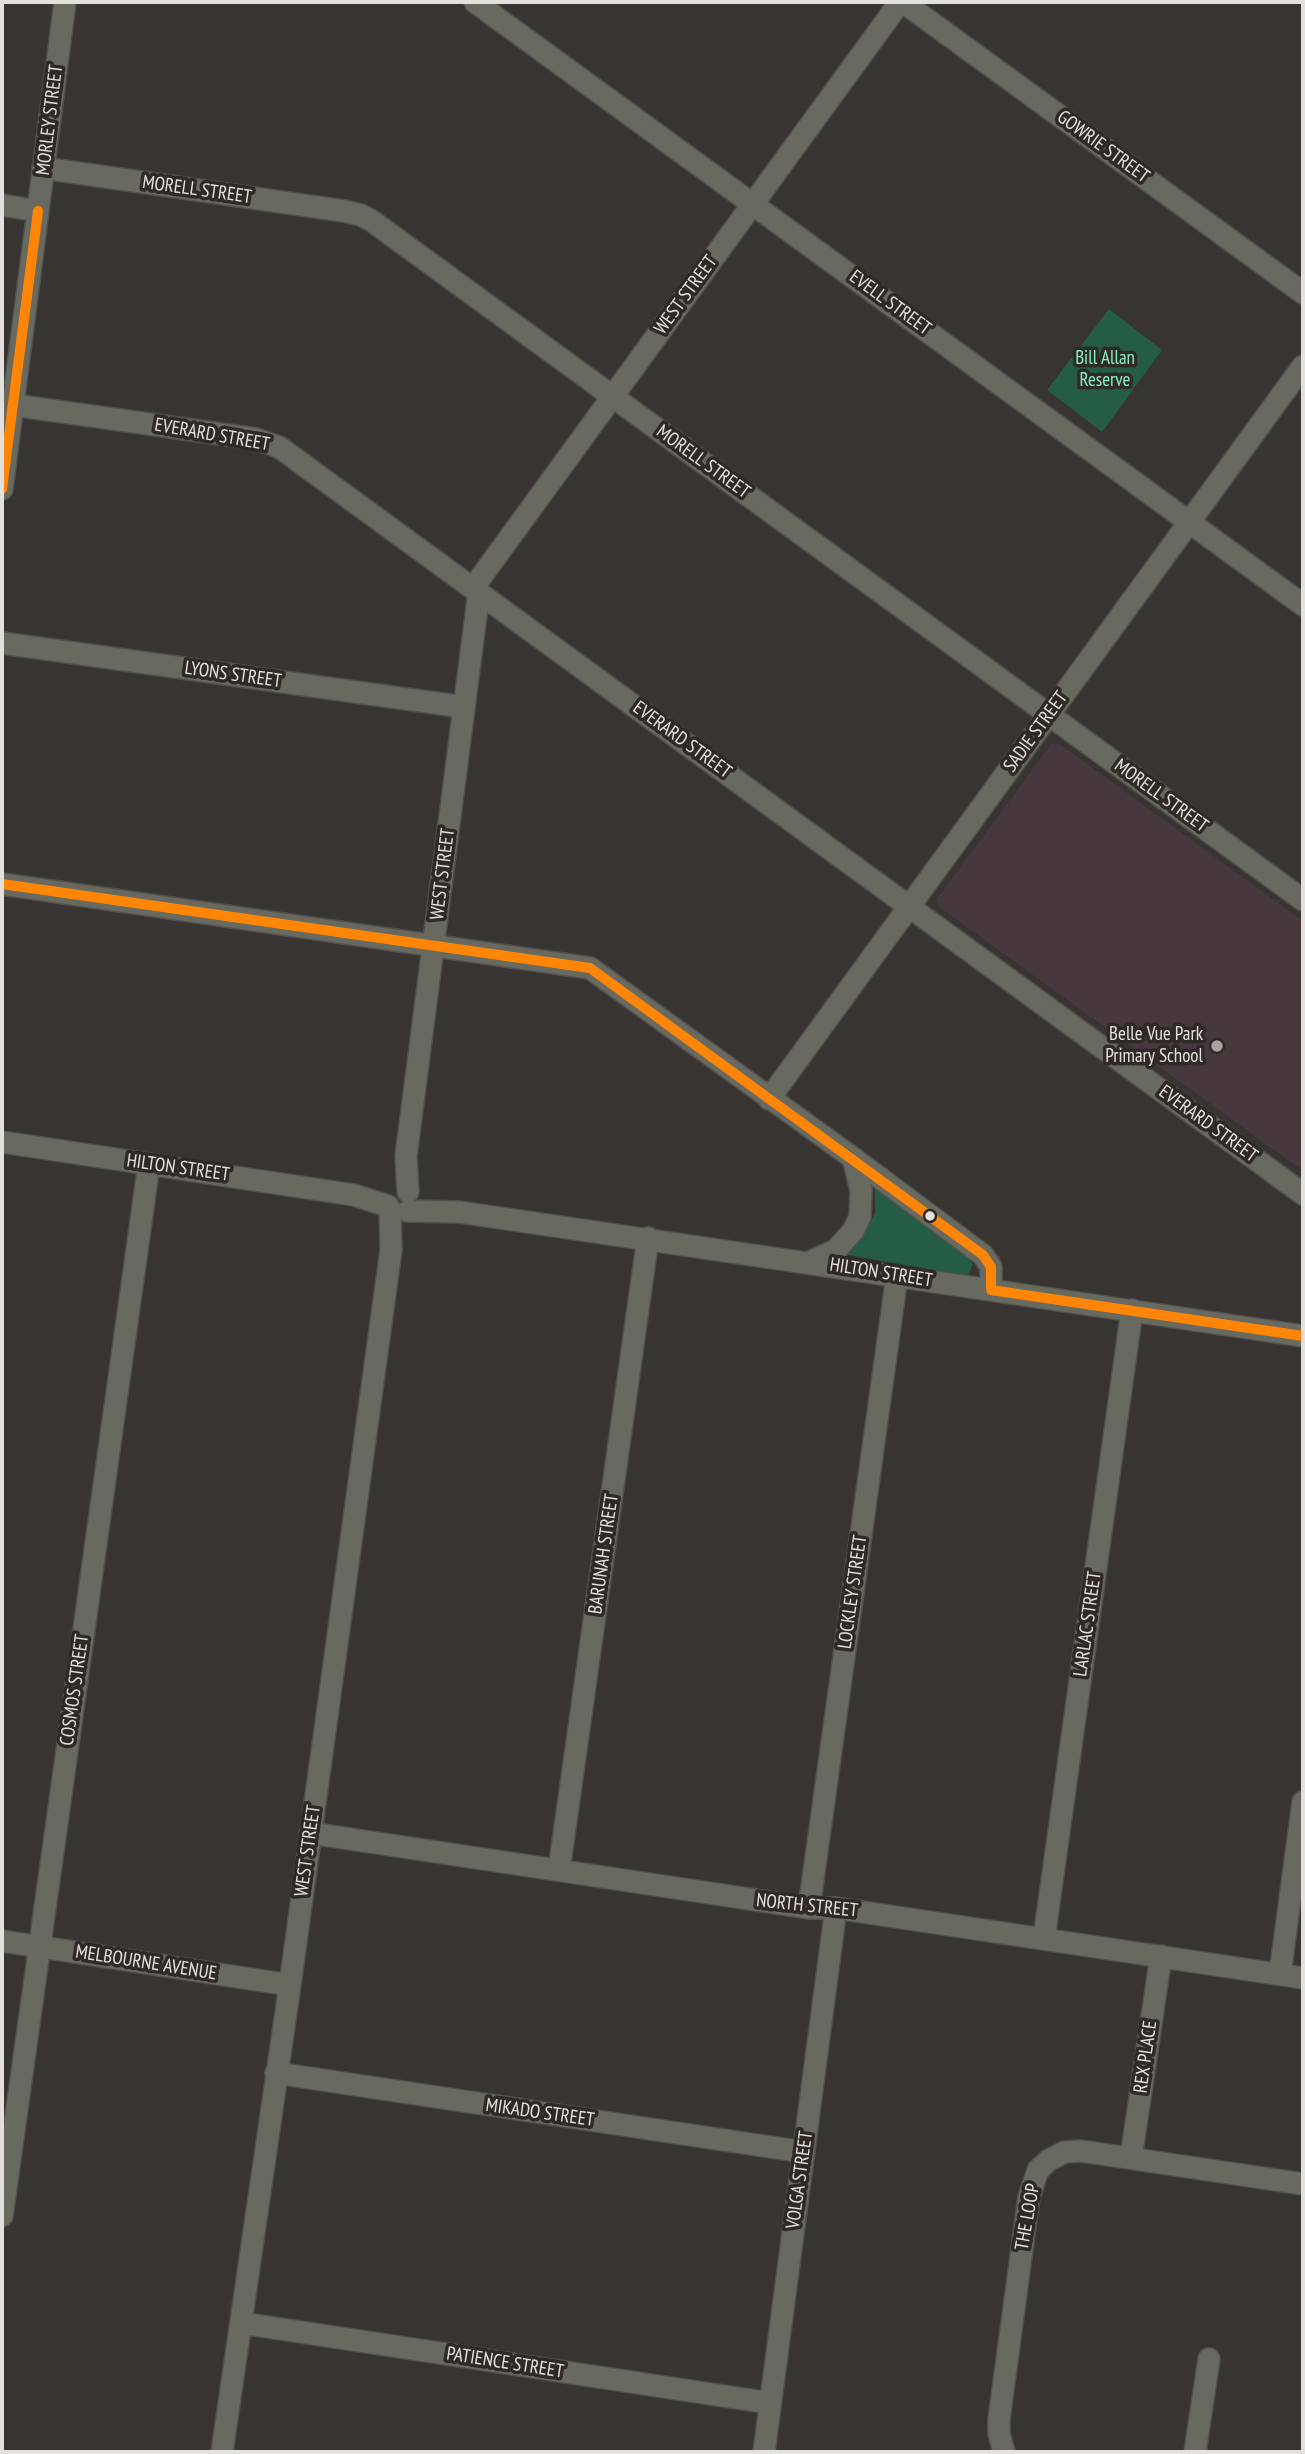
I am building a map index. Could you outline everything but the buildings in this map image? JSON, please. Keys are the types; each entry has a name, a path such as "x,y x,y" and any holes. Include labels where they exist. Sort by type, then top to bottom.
{"street":[{"name":"MORLEY STREET","path":"2,489 5,443 13,405 65,2"},
{"name":"EVELL STREET","path":"475,2 1303,605"},
{"name":"WEST STREET","path":"222,2452 406,1156 464,707 476,590 613,396 902,2"},
{"name":"GOWRIE STREET","path":"902,2 1303,293"},
{"name":"MORELL STREET","path":"43,168 361,215 372,220 1303,900"},
{"path":"2,205 38,211"},
{"name":"SADIE STREET","path":"769,1098 1303,366"},
{"name":"EVERARD STREET","path":"13,405 269,442 279,447 1303,1194"},
{"name":"LYONS STREET","path":"2,643 464,707"},
{"path":"2,884 590,968 983,1255 991,1267 991,1290"},
{"name":"HILTON STREET","path":"2,1142 1303,1336"},
{"path":"809,1262 836,1250 853,1231 860,1217 862,1189 853,1158"},
{"name":"COSMOS STREET","path":"2,2216 149,1164"},
{"name":"BARUNAH STREET","path":"559,1870 648,1238"},
{"name":"LOCKLEY STREET","path":"809,1908 897,1276"},
{"name":"LARLAC STREET","path":"1044,1938 1132,1310"},
{"path":"1280,1974 1303,1802"},
{"name":"NORTH STREET","path":"310,1833 809,1908 836,1908 1044,1938 1303,1978"},
{"name":"VOLGA STREET","path":"764,2452 836,1908"},
{"name":"MELBOURNE AVENUE","path":"2,1941 290,1985"},
{"name":"REX PLACE","path":"1131,2158 1161,1956"},
{"name":"MIKADO STREET","path":"276,2073 804,2152"},
{"name":"THE LOOP","path":"1004,2452 999,2434 999,2419 1032,2183 1038,2170 1049,2160 1065,2152 1081,2151 1303,2184"},
{"name":"PATIENCE STREET","path":"241,2323 770,2403"},
{"path":"1195,2452 1209,2359"}],"shaded area":[{"name":"Belle Vue Park Primary School","path":"1051,744 1060,744 1303,921 1303,1171 939,907 937,899"}],"green space":[{"name":"Bill Allan Reserve","path":"1109,309 1162,350 1102,432 1047,390"},
{"path":"875,1188 960,1250 973,1264 967,1276 843,1254 864,1234 875,1213"}],"transit line":[{"path":"2,489 38,211"},
{"path":"2,884 590,968 983,1255 991,1267 991,1290"},
{"path":"991,1290 1303,1336"}],"place":[{"name":"Belle Vue Park Primary School","path":"1217,1046"}]}
